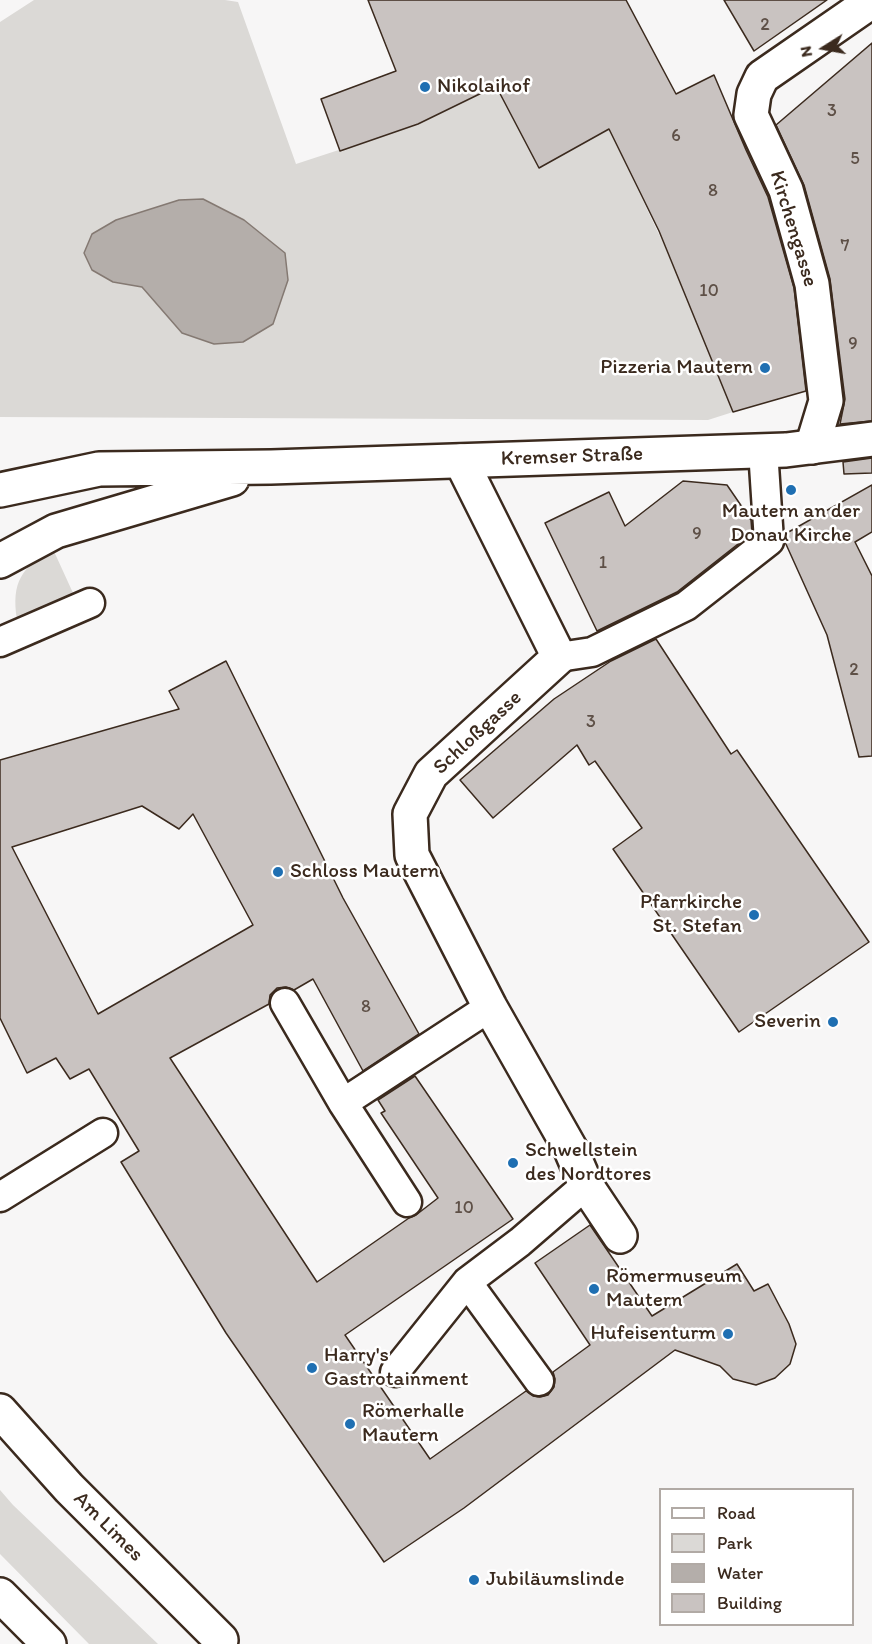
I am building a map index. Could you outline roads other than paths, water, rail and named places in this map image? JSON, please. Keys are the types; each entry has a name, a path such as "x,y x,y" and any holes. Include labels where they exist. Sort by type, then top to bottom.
{"street":[{"name":"Kirchengasse","path":"812,447 826,401 813,284 786,190 751,115 754,94 762,77 872,1"},
{"name":"Kremser Straße","path":"0,490 99,469 271,467 763,450 812,447 872,439"},
{"path":"461,461 560,657"},
{"name":"Kremser Straße","path":"0,561 56,531 271,467"},
{"name":"Schloßgasse","path":"560,657 431,774 410,814 412,855 490,1007 571,1150 586,1185 620,1236"},
{"name":"Am Limes","path":"0,1411 69,1488 221,1640"},
{"path":"0,1595 49,1644"}],"lane":[{"path":"560,657 592,652 686,606 770,541 763,450"},
{"path":"0,642 90,603"},
{"path":"285,1003 342,1104 407,1202"},
{"path":"342,1104 490,1007"},
{"path":"0,1197 103,1133"},
{"path":"395,1371 467,1281 520,1242 586,1185"},
{"path":"467,1281 539,1381"}],"water":[{"path":"203,199 244,220 285,253 288,280 273,324 243,342 214,344 182,333 142,287 113,282 92,270 84,253 92,234 116,220 179,200"}],"place":[{"name":"Nikolaihof","path":"425,87"},
{"name":"Pizzeria Mautern","path":"765,368"},
{"name":"Mautern an der Donau Kirche","path":"791,490"},
{"name":"Schloss Mautern","path":"278,872"},
{"name":"Pfarrkirche St. Stefan","path":"754,915"},
{"name":"Severin","path":"833,1022"},
{"name":"Schwellstein des Nordtores","path":"513,1163"},
{"name":"Römermuseum Mautern","path":"594,1289"},
{"name":"Hufeisenturm","path":"728,1334"},
{"name":"Harry's Gastrotainment","path":"312,1368"},
{"name":"Römerhalle Mautern","path":"350,1424"},
{"name":"Jubiläumslinde","path":"474,1580"}]}
